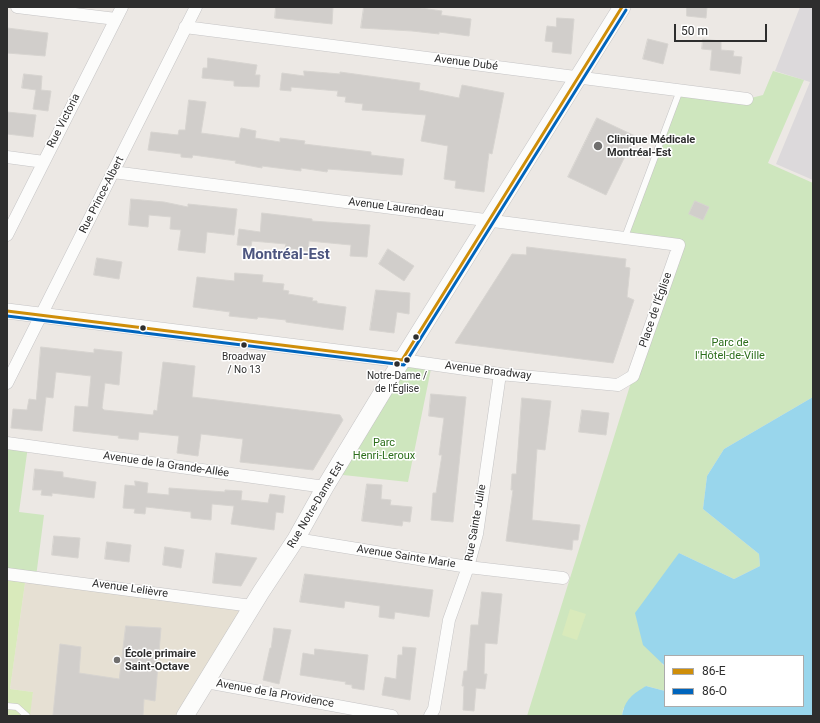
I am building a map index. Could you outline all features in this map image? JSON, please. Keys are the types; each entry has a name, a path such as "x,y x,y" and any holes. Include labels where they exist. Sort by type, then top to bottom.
{"main road":[{"name":"Rue Notre-Dame Est","path":"184,716 252,606 296,539 325,487 402,360 622,7"}],"street":[{"path":"17,7 57,10 116,19"},
{"name":"Rue Victoria","path":"7,235 122,7"},
{"name":"Rue Prince-Albert","path":"7,382 196,7"},
{"name":"Avenue Dubé","path":"185,27 747,99"},
{"path":"7,157 44,162"},
{"name":"Avenue Laurendeau","path":"113,172 678,245"},
{"name":"Place de l'Église","path":"633,376 678,245"},
{"name":"Avenue Broadway","path":"7,311 402,360 500,374 618,384 633,376"},
{"name":"Rue Sainte Julie","path":"430,716 434,709 449,620 468,567 477,534 500,374"},
{"name":"Avenue de la Grande-Allée","path":"7,443 325,487"},
{"name":"Avenue Sainte Marie","path":"296,539 468,567 563,578"},
{"name":"Avenue Lelièvre","path":"7,574 252,606"},
{"name":"Avenue de la Providence","path":"206,682 392,716"}],"lane":[{"path":"625,237 680,90"},
{"path":"7,706 17,707 27,716"}],"shaded area":[{"path":"800,7 813,7 813,180 776,164 810,82 775,71"},
{"name":"École primaire Saint-Octave","path":"26,576 252,606 185,716 35,716 29,715 33,692 10,689"}],"green space":[{"name":"Parc de l'Hôtel-de-Ville","path":"773,71 804,80 768,163 813,183 813,397 724,449 707,476 703,509 759,554 760,566 734,579 679,553 662,664 664,665 664,691 646,686 623,709 622,716 527,716 633,376 678,245 625,237 680,90 747,99 763,95"},
{"name":"Parc Henri-Leroux","path":"402,360 432,364 408,482 334,474"},
{"path":"7,443 28,446 19,512 44,515 36,577 7,574"},
{"path":"7,574 26,576 10,689 33,692 30,715 35,716 7,716"},
{"path":"570,609 586,614 577,640 562,635"}],"water":[{"path":"813,397 813,716 622,716 627,701 646,686 664,691 664,707 804,707 804,655 664,655 664,665 643,645 635,613 679,553 734,579 760,566 759,554 703,509 707,476 724,449"}],"building":[{"path":"276,7 333,7 332,24 275,18"},
{"path":"364,7 414,7 442,11 441,15 471,19 469,36 439,32 439,34 361,28"},
{"path":"687,7 707,7 706,18 687,16"},
{"path":"557,18 574,19 571,54 552,52 553,42 545,41 547,26 556,27"},
{"path":"7,28 48,33 45,56 7,53"},
{"path":"648,39 668,44 663,64 643,59"},
{"path":"703,39 721,41 721,50 734,51 733,56 742,57 740,74 710,70 712,50 702,49"},
{"path":"208,58 257,65 255,75 260,75 259,87 234,86 234,81 202,78 203,68 207,68"},
{"path":"304,71 340,74 340,72 420,83 419,90 459,98 462,85 504,93 492,154 489,153 484,192 455,188 456,181 444,179 448,146 421,141 426,115 362,110 363,104 345,102 346,97 337,96 338,91 291,87 291,91 280,90 282,73 304,76"},
{"path":"24,74 42,76 41,90 51,91 48,111 33,109 36,90 22,88"},
{"path":"189,100 206,102 201,133 239,138 241,128 256,131 255,138 280,142 280,138 305,141 304,144 371,152 371,155 404,159 402,175 328,169 327,172 301,168 301,171 262,166 262,168 235,163 236,161 193,155 192,158 181,157 181,154 148,150 151,132 178,135 179,130 185,130"},
{"path":"7,112 36,115 33,137 7,134"},
{"path":"597,118 635,136 606,195 568,177"},
{"path":"131,199 164,202 188,207 188,204 237,209 234,235 207,232 205,253 178,250 181,230 170,229 171,217 149,215 148,227 129,225"},
{"path":"695,201 709,207 703,220 689,214"},
{"path":"262,213 312,219 312,221 370,225 367,257 350,256 351,245 309,241 308,251 285,248 286,244 252,241 251,246 237,245 239,229 260,232"},
{"path":"527,247 626,259 625,267 630,268 627,297 634,300 613,363 455,343 512,254 526,255"},
{"path":"388,249 414,266 404,281 379,264"},
{"path":"97,258 122,262 119,279 94,275"},
{"path":"235,273 263,275 262,282 284,284 283,290 289,291 288,294 313,298 312,301 317,301 317,303 346,307 343,330 286,322 286,320 229,316 230,312 193,307 197,277 234,281"},
{"path":"376,290 410,293 409,314 397,312 394,333 370,330"},
{"path":"41,347 94,353 94,349 122,352 119,385 105,383 102,408 104,410 153,415 154,410 157,411 163,362 195,366 192,397 340,415 343,420 313,470 240,462 243,439 201,434 198,456 177,453 179,436 139,432 138,440 118,438 119,436 73,431 75,406 88,407 91,376 56,372 53,398 46,397 42,431 11,428 13,409 27,410 29,399 36,400"},
{"path":"431,394 466,397 453,522 431,520 433,493 436,493 442,455 439,455 444,418 429,416"},
{"path":"522,398 551,401 545,450 537,449 532,520 580,525 578,540 573,540 572,550 506,541 513,490 511,490 512,474 516,474"},
{"path":"582,410 609,413 606,435 579,432"},
{"path":"35,469 63,472 63,477 96,482 94,498 52,493 52,496 41,495 42,490 33,490"},
{"path":"135,481 148,483 147,493 169,495 169,488 225,492 225,490 242,491 241,500 268,503 270,494 285,496 283,513 276,512 274,530 231,524 234,506 212,504 211,520 191,518 191,512 146,507 145,514 134,513 135,509 123,508 125,485 135,486"},
{"path":"367,484 382,485 381,499 391,500 390,505 412,507 410,522 403,521 402,526 362,521"},
{"path":"54,536 80,538 78,558 52,555"},
{"path":"107,542 131,545 129,562 105,559"},
{"path":"165,547 184,550 181,568 163,565"},
{"path":"216,553 257,558 241,586 213,583"},
{"path":"305,574 433,590 429,617 395,612 394,619 379,617 380,606 345,601 344,608 300,602"},
{"path":"482,592 502,594 497,644 485,643 484,674 487,674 485,689 476,688 474,711 463,710 464,686 462,686 464,671 467,671 471,625 478,625"},
{"path":"126,626 161,628 155,701 144,699 143,716 53,715 60,644 81,647 79,673 119,679"},
{"path":"274,628 291,630 279,684 263,680 271,648"},
{"path":"403,647 416,648 410,700 382,695 385,677 396,679 398,655 402,655"},
{"path":"315,649 368,655 364,690 352,688 352,685 345,684 346,682 300,675 303,653 314,655"}],"transit line":[{"name":"86-E","path":"7,311 402,360 622,7"},
{"name":"86-O","path":"7,316 404,365 626,10"}],"place":[{"name":"Clinique Médicale Montréal-Est","path":"598,146"},
{"name":"Broadway / No 13","path":"244,345"},
{"name":"Notre-Dame / de l'Église","path":"397,364"},
{"name":"École primaire Saint-Octave","path":"117,660"}],"district":[{"name":"Montréal-Est","path":"286,255"}]}
